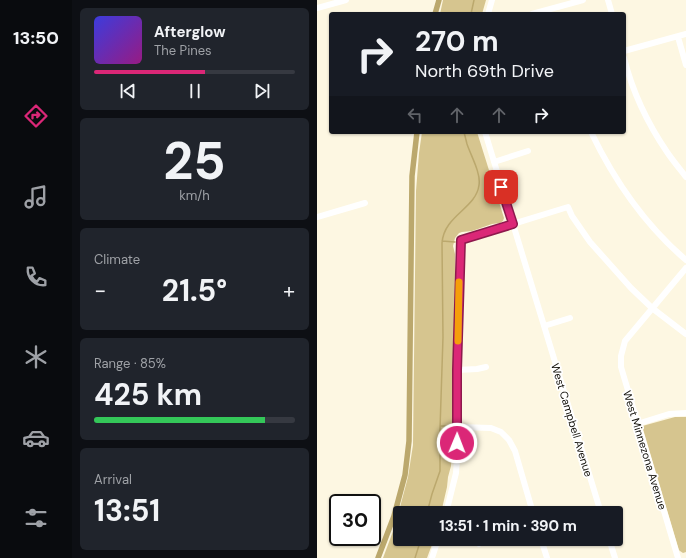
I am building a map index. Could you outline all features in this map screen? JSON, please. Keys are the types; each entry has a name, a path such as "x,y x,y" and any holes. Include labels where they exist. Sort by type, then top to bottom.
{"street":[{"path":"317,8 346,0"},
{"path":"489,12 492,0"},
{"path":"539,12 583,0"},
{"path":"608,0 611,12"},
{"path":"626,50 686,34"},
{"path":"678,37 686,65"},
{"path":"626,66 636,94 653,129 667,152 686,177"},
{"name":"West Campbell Avenue","path":"486,134 599,506"},
{"path":"592,134 608,165 632,202 660,235 686,260"},
{"path":"494,162 528,151"},
{"path":"317,217 365,203"},
{"path":"448,506 456,473 458,427 457,370 461,240 568,207 572,216 590,242 631,288 653,308 686,334"},
{"path":"653,308 686,268"},
{"name":"West Minnezona Avenue","path":"653,308 625,341 621,356 621,367 678,558"},
{"path":"544,326 570,318"},
{"path":"457,370 486,367"},
{"path":"637,424 669,414 686,413"},
{"path":"458,427 491,428 501,432 509,440 515,451 531,506"},
{"path":"432,558 436,546"},
{"path":"543,546 547,558"},
{"path":"611,546 615,558"}],"shaded area":[{"path":"443,0 486,0 483,12 440,12"},
{"path":"422,134 478,134 504,218 500,223 459,233 455,238 453,246 455,254 455,299 453,439 451,466 443,506 400,506 408,477 413,445 416,191"},
{"path":"675,417 686,417 686,552 683,553 679,550 643,429 643,426"},
{"path":"393,531 393,546 431,546 427,558 383,558"}],"waterway":[{"path":"436,12 439,0"},
{"path":"471,12 474,0"},
{"path":"378,558 394,516 405,475 409,441 412,176 417,134"},
{"path":"429,506 440,471 443,337 442,243 444,233 448,226 467,207 477,193 479,185 479,175 464,134"},
{"path":"442,241 455,242"},
{"path":"440,426 455,426"},
{"path":"415,558 419,546"}],"slow traffic":[{"path":"458,341 459,282"}],"route":[{"path":"457,443 457,370 461,240 513,224 501,187"}]}
